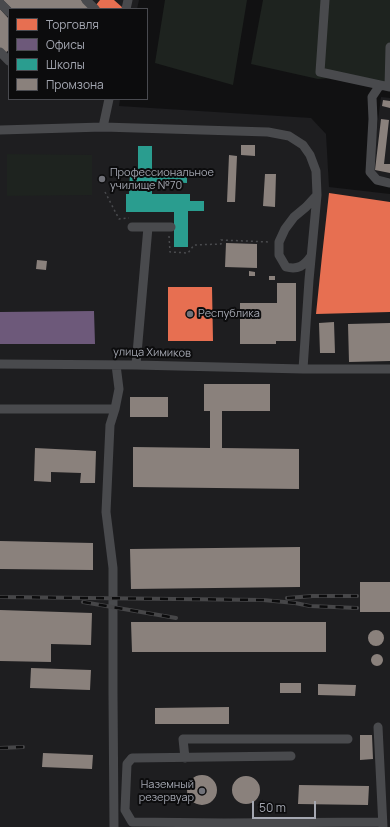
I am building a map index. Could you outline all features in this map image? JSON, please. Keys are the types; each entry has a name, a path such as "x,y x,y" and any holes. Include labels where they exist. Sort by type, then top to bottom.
{"street":[{"path":"86,0 94,8"},
{"path":"325,0 320,72 386,86"},
{"path":"0,3 8,11"},
{"path":"390,47 386,86 372,97 373,119 370,172 377,180 390,184"},
{"path":"0,52 8,60"},
{"path":"103,127 108,100"},
{"path":"0,130 103,127 268,132 289,136 303,145 310,155 316,171 317,195 311,256 304,369"},
{"path":"311,256 306,263 300,267 286,267 279,255 279,242 285,229 294,217 306,208 317,195"},
{"path":"132,223 148,227 170,227"},
{"path":"136,365 148,227"},
{"name":"улица Химиков","path":"0,364 116,364 304,369 390,369"},
{"path":"114,827 113,568 106,512 110,425 119,389 116,364"},
{"path":"0,409 115,409"},
{"path":"291,756 132,758 127,764 125,810 132,822 383,824 378,727"},
{"path":"185,758 183,739 348,739"},
{"path":"114,764 127,764"}],"path":[{"path":"105,192 119,219 132,223"},
{"path":"170,227 170,252 188,253 194,245 221,244 221,240 279,242"}],"shaded area":[{"path":"0,0 139,0 137,8 8,8 8,100 120,100 119,106 311,118 326,134 329,187 390,194 390,827 0,827"},
{"path":"165,0 247,0 233,85 155,63"},
{"path":"263,0 390,0 390,85 331,78 318,79 251,64"},
{"path":"381,97 390,98 390,178 371,175"},
{"path":"7,154 92,155 92,195 7,196"}],"building: Торговля":[{"path":"100,0 114,0 123,8 100,8 96,5"},
{"path":"329,193 390,202 390,312 316,314"},
{"name":"Республика","path":"168,287 212,287 213,341 168,341"}],"building: Офисы":[{"path":"94,311 95,344 0,344 0,312"}],"building: Школы":[{"path":"138,146 152,146 152,170 187,171 187,183 152,182 152,194 190,194 190,201 204,201 204,211 188,211 188,247 174,247 174,212 126,212 126,194 129,194 130,171 138,171"}],"building: Промзона":[{"path":"3,0 81,0 90,8 11,8"},
{"path":"0,9 8,18 8,51 5,53 0,48"},
{"path":"383,100 390,101 390,108 382,106"},
{"path":"381,119 389,120 384,164 390,164 390,173 375,170"},
{"path":"241,145 255,145 255,156 241,155"},
{"path":"229,155 237,156 235,202 227,202"},
{"path":"265,174 276,174 275,207 263,206"},
{"path":"226,243 257,244 257,268 225,267"},
{"path":"37,260 47,261 46,270 36,269"},
{"path":"249,271 255,272 255,276 249,276"},
{"path":"269,276 275,276 275,280 269,280"},
{"path":"277,283 296,283 296,341 276,341 276,344 240,344 240,303 277,303"},
{"path":"334,322 335,353 320,353 319,323"},
{"path":"390,323 390,361 349,362 348,324"},
{"path":"204,384 270,384 270,411 222,411 222,448 299,449 299,489 133,487 133,447 210,448 210,411 204,411"},
{"path":"130,397 168,397 168,417 130,417"},
{"path":"35,448 96,451 95,483 80,483 81,473 51,472 51,482 34,481"},
{"path":"0,541 93,543 93,570 0,569"},
{"path":"300,547 300,587 131,589 130,549"},
{"path":"360,582 390,582 390,612 360,612"},
{"path":"0,610 92,613 91,645 51,644 51,662 0,661"},
{"path":"131,622 326,622 326,652 132,652"},
{"path":"376,630 382,632 384,638 382,644 376,646 370,644 368,638 370,632"},
{"path":"379,654 382,655 382,665 375,666 372,665 371,658 372,655"},
{"path":"31,668 91,670 90,690 30,688"},
{"path":"280,683 301,683 301,693 280,693"},
{"path":"318,684 356,685 355,696 318,695"},
{"path":"229,707 229,724 155,724 155,708"},
{"path":"360,735 372,735 373,759 360,760"},
{"path":"43,753 93,755 92,769 42,767"},
{"name":"Наземный резервуар","path":"202,775 213,779 217,790 213,801 202,805 191,801 187,790 191,779"},
{"path":"246,776 256,780 260,790 256,800 246,804 236,800 232,790 236,780"},
{"path":"299,785 369,786 368,805 298,804"}],"railway":[{"path":"287,598 313,596 357,596"},
{"path":"0,597 263,600 310,606 357,608"},
{"path":"83,602 176,618"},
{"path":"0,748 23,747"}],"place":[{"name":"Профессиональное училище №70","path":"102,179"},
{"name":"Республика","path":"190,314"},
{"name":"Наземный резервуар","path":"202,791"}]}
